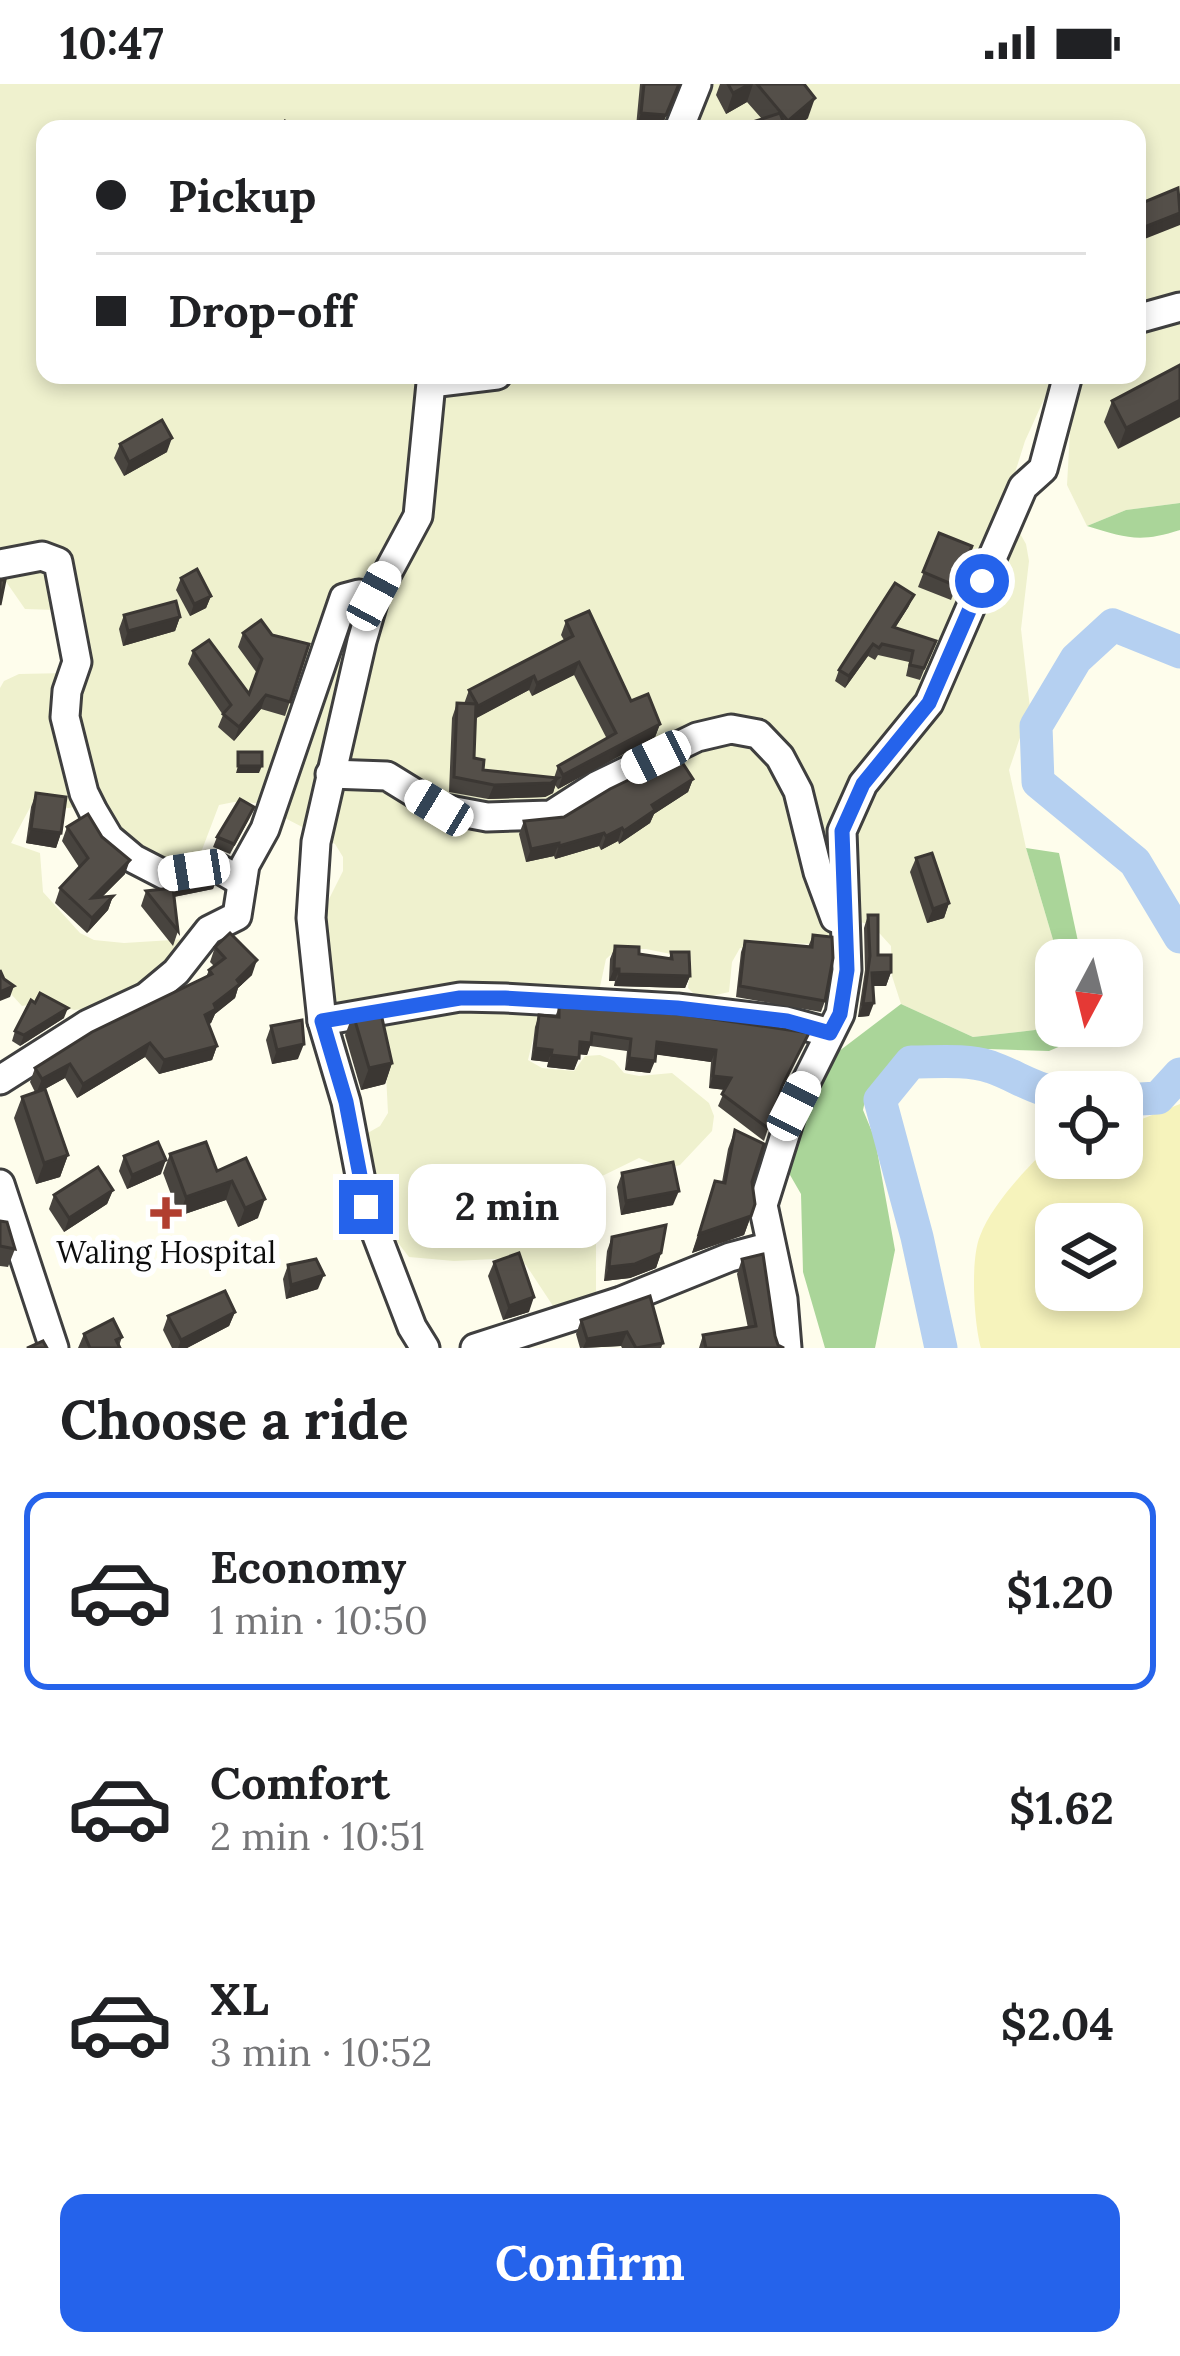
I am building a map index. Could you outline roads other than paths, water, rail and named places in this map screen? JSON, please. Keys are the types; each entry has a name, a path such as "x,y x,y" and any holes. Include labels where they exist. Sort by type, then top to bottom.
{"street":[{"path":"683,120 698,84"},
{"path":"1146,316 1180,307"},
{"path":"425,1348 412,1327 366,1207 346,1102 322,1021 311,919 316,842 374,596 418,516 431,384"},
{"path":"787,1348 783,1299 763,1205 794,1106 840,1014 847,970 842,831 863,784 929,703 1023,487 1043,469 1066,384"},
{"path":"0,564 42,556 58,562 77,662 65,717 84,793 110,838 134,859 165,875 218,868 242,882"},
{"path":"0,1080 88,1024 146,997 176,972 209,930 237,916 245,865 265,829 344,598 374,596"},
{"path":"330,774 387,776 439,808 488,817 551,814 596,785 697,737 731,728 758,734 780,757 798,790 818,872 844,941"},
{"path":"322,1021 460,998 505,998 661,1006 787,1021 830,1033"},
{"path":"0,1184 54,1348"},
{"path":"475,1348 771,1246"}],"waterway":[{"path":"1180,652 1113,625 1076,659 1036,726 1038,782 1135,862 1180,937"},
{"path":"941,1348 880,1100 911,1062 981,1064 1035,1086"},
{"path":"1143,1099 1158,1098 1180,1074"}],"place":[{"name":"Waling Hospital","path":"166,1213"}]}
